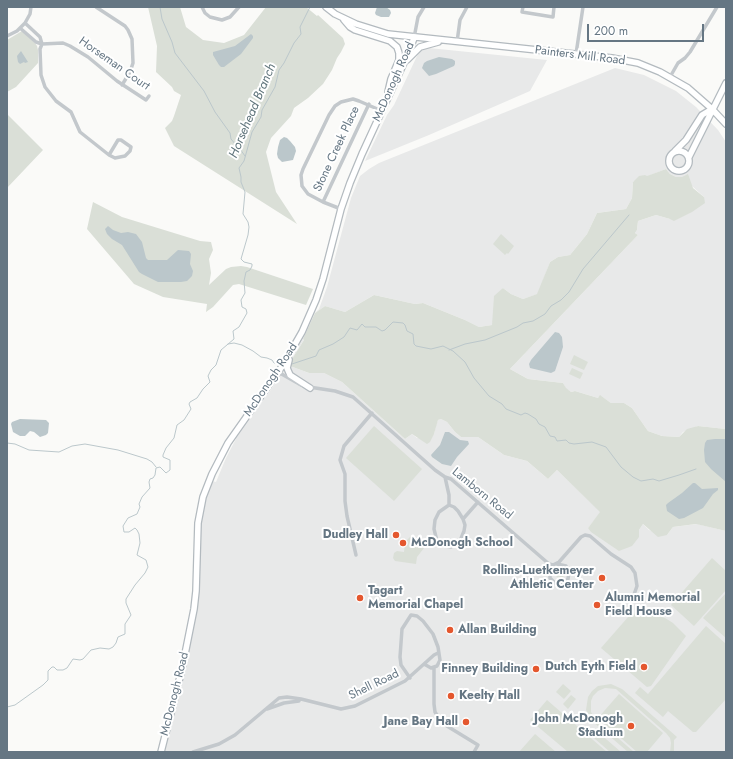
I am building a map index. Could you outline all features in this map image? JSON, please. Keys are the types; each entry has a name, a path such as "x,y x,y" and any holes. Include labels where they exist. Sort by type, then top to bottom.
{"main road":[{"name":"McDonogh Road","path":"161,752 182,669 193,616 196,591 198,523 203,497 215,468 228,443 291,352 309,315 320,289 341,209 354,170 404,63 414,38 377,32 356,24 326,7"},
{"path":"341,16 350,27 355,30 390,41 397,47 399,60 391,79 386,102"},
{"name":"Painters Mill Road","path":"414,38 626,60 651,68 688,88 712,109 726,124"},
{"path":"404,63 420,47 441,41"},
{"path":"712,109 702,115 686,140 671,155 669,160 670,166 675,170 680,171 686,168 689,164 689,157 726,83"},
{"path":"675,151 683,151 687,153 689,157"},
{"path":"291,352 287,365 288,372 294,378 310,388"}],"street":[{"path":"7,36 25,23 31,7"},
{"path":"98,7 125,26 131,34 133,63 130,72 122,84"},
{"path":"202,7 207,15 218,20 230,17 239,7"},
{"path":"414,38 418,17 424,7"},
{"path":"457,42 460,20 467,7"},
{"path":"523,7 522,12 553,17 554,7"},
{"path":"576,54 583,7"},
{"path":"670,77 678,63 690,52 717,7"},
{"path":"25,23 40,37 42,44 40,49 41,75 45,87 56,101 74,115 80,132 109,155 115,158 128,154 131,146 121,140 118,140 109,155"},
{"path":"20,28 36,42 42,44"},
{"name":"Horseman Court","path":"42,44 63,43 70,46 88,57 122,84 146,100 149,96"},
{"path":"341,209 308,194 302,186 301,174 329,115 335,106 341,102 352,99 369,104 382,111"},
{"name":"Stone Creek Place","path":"323,202 369,104"},
{"name":"Lamborn Road","path":"278,372 297,383 310,388 335,390 353,397 435,470 445,478 451,479 548,563 555,565"},
{"path":"356,555 346,516 345,474 340,460 344,446 372,414"},
{"path":"445,478 449,495 449,505"},
{"path":"464,519 478,502"},
{"path":"449,505 456,509 464,519 464,531 460,541 451,547 441,545 435,535 434,526 439,512 449,505"},
{"path":"555,565 564,565 569,570 569,577 565,583 558,584 552,580 550,573 555,565 580,537 586,535 590,536 611,554 631,567 635,573 637,586 631,603"},
{"path":"410,678 401,665 400,657 402,629 411,615 421,618 433,634 438,647 440,660 439,664 434,668"},
{"name":"Shell Road","path":"193,752 206,749 228,739 263,711 284,703 308,701 341,708 351,708 393,688 410,678 434,654 438,653"},
{"path":"424,664 434,668"},
{"path":"434,668 434,704 438,717 442,723 449,728 478,745 474,752"}],"shaded area":[{"path":"148,7 180,7 186,27 203,40 224,43 244,35 266,7 306,7 317,16 318,15 343,38 345,44 323,84 308,98 294,108 291,116 271,138 266,152 276,192 297,224 174,146 165,128 172,121 181,95 174,91 172,87 156,72 157,46"},
{"path":"377,7 386,7 390,10 391,13 389,17 381,17 376,15 375,13"},
{"path":"22,31 37,46 38,63 16,87 7,92 7,40"},
{"path":"251,34 253,38 241,54 224,67 221,67 213,55 213,52 235,46"},
{"path":"429,48 547,60 530,91 365,161 417,56 421,50"},
{"path":"21,51 28,62 20,64 17,56"},
{"path":"439,57 452,59 455,61 454,66 429,76 422,68 424,63"},
{"path":"615,68 644,75 676,91 696,107 718,130 726,142 726,429 698,426 683,432 679,437 662,436 648,431 632,408 624,403 611,403 601,396 598,398 575,391 571,392 566,389 563,383 528,379 510,369 638,235 635,233 637,230 638,221 656,215 670,219 704,197 682,177 676,177 670,174 666,169 633,182 632,198 626,209 597,213 587,234 570,255 558,257 550,262 538,294 523,299 511,294 503,288 492,325 479,327 423,303 415,304 374,295 345,312 325,306 315,313 319,309 327,287 351,198 360,176 379,163"},
{"path":"7,114 43,150 7,188"},
{"path":"284,137 290,141 295,147 296,151 293,160 282,162 278,158 277,154 280,140"},
{"path":"666,169 670,174 676,177 682,177 688,174 693,188 704,197 705,203 692,212 674,221 656,215 638,221 637,230 635,233 638,235 510,369 528,379 563,383 571,392 575,391 598,398 600,395 611,403 624,403 632,408 648,431 662,436 679,437 687,429 698,426 726,429 726,531 696,524 673,527 667,535 658,537 643,524 639,530 639,537 632,546 619,551 591,532 588,528 600,512 557,470 548,479 527,461 504,455 478,437 461,437 447,422 441,419 438,420 434,434 430,442 427,444 412,434 405,439 342,382 324,373 309,373 290,366 292,359 304,340 303,339 315,313 325,306 345,312 374,295 415,304 423,303 479,327 492,325 494,296 503,288 511,294 523,299 537,294 550,262 558,257 570,255 587,234 597,213 626,209 632,198 633,182 639,176 647,176"},
{"path":"93,202 122,217 200,241 211,242 213,250 209,259 211,273 209,285 226,269 241,266 247,267 313,289 306,305 239,284 233,285 213,307 206,312 207,304 163,297 134,284 87,229"},
{"path":"108,226 121,233 128,232 136,234 142,242 146,258 148,260 167,260 178,250 189,251 191,254 190,264 193,271 192,276 187,281 158,282 142,274 139,272 122,245 107,234 105,229"},
{"path":"501,234 514,246 508,254 507,253 505,255 493,244"},
{"path":"555,332 559,333 562,337 563,347 555,371 551,373 530,368 529,364 531,360"},
{"name":"McDonogh School","path":"303,339 304,340 292,359 290,366 309,373 324,373 342,382 405,439 412,434 417,438 434,434 438,420 441,419 447,422 461,437 478,437 504,455 527,461 548,479 557,470 601,512 588,528 639,530 643,524 649,530 667,535 673,527 697,524 726,531 726,752 163,752 188,650 200,524 208,490 212,481 216,482 237,437 280,377 279,376"},
{"path":"574,355 588,362 584,370 570,364"},
{"path":"572,368 583,373 580,379 569,374"},
{"path":"20,419 46,420 49,423 48,433 40,437 34,432 30,431 25,436 20,436 13,432 11,424 12,422"},
{"path":"374,426 422,469 394,501 346,458"},
{"path":"445,432 449,432 460,440 468,441 469,444 451,466 442,464 431,455 440,445"},
{"path":"726,439 726,482 705,462 705,443 707,440"},
{"path":"693,483 702,489 718,488 718,490 713,494 703,508 679,519 667,511 666,505"},
{"path":"411,536 424,548 417,557 416,564 395,561 393,558 394,553 397,551 404,552 405,542"},
{"path":"712,558 726,571 726,590 694,626 671,605"},
{"path":"558,568 562,568 564,569 564,577 558,578 555,575 555,571"},
{"path":"726,593 726,638 703,618"},
{"name":"Dutch Eyth Field","path":"638,612 649,613 665,618 673,623 686,636 651,686 647,687 601,648 629,616"},
{"path":"706,626 726,644 726,699 696,732 693,732 668,711 663,717 635,693 640,687 648,694"},
{"path":"563,684 571,691 564,699 556,692"},
{"path":"611,684 622,689 677,737 674,740 674,752 670,752 670,738 666,733 616,689 605,688 598,691 593,696 591,701 591,712 595,718 634,752 628,752 592,721 586,710 588,697 598,686"},
{"name":"John McDonogh Stadium","path":"619,694 663,733 647,752 637,752 598,718"},
{"path":"571,695 576,699 568,709 563,704"},
{"path":"547,700 607,752 568,752 530,720"},
{"path":"599,733 621,752 610,752 594,738"},
{"path":"535,734 556,752 519,752"}],"waterway":[{"path":"160,7 162,19 175,53 204,91 215,112 230,133 231,139 236,145 239,146 245,156"},
{"name":"Horsehead Branch","path":"7,707 15,705 43,685 48,680 48,671 52,667 57,670 63,670 67,668 73,659 83,659 91,650 100,648 109,649 113,647 118,637 125,634 125,624 131,615 126,599 148,567 146,560 137,555 140,543 137,530 135,528 129,532 124,532 123,526 128,518 137,514 142,497 150,488 149,482 155,475 156,468 160,467 166,473 170,470 170,460 163,457 163,455 166,448 174,438 177,425 184,420 191,409 189,404 190,402 197,398 210,382 208,376 216,365 221,350 234,339 233,331 239,327 247,313 246,309 242,307 241,300 245,293 244,281 246,272 250,270 252,264 244,262 241,259 249,227 243,214 245,192 241,182 239,168 244,161 252,132 275,87 279,70 294,43 301,34 300,27 310,7"},
{"path":"449,350 465,344 485,340 517,327 523,323 533,321 545,314 551,306 561,300 569,292 583,269 629,215"},
{"path":"292,364 316,356 319,350 344,337 350,328 357,330 362,324 365,327 376,327 382,331 393,322 403,323 407,331 413,334 414,344 416,346 431,349 443,346 453,351 465,362 474,378 489,396 502,404 506,409 521,415 525,413 536,419 539,424 545,427 550,436 555,437 557,441 566,440 569,443 574,444 592,442 606,447 621,467 633,477 641,481 653,479 659,481 696,469"},
{"path":"228,344 234,343 242,345 261,357 272,360 274,363 278,363"},
{"path":"7,443 15,444 29,450 59,452 72,446 85,444 118,450 147,459 156,467"}],"place":[{"name":"Dudley Hall","path":"396,535"},
{"name":"McDonogh School","path":"403,543"},
{"name":"Rollins-Luetkemeyer Athletic Center","path":"602,578"},
{"name":"Tagart Memorial Chapel","path":"360,598"},
{"name":"Alumni Memorial Field House","path":"597,605"},
{"name":"Allan Building","path":"450,630"},
{"name":"Dutch Eyth Field","path":"644,667"},
{"name":"Finney Building","path":"536,669"},
{"name":"Keelty Hall","path":"451,696"},
{"name":"Jane Bay Hall","path":"466,722"},
{"name":"John McDonogh Stadium","path":"631,726"}]}
